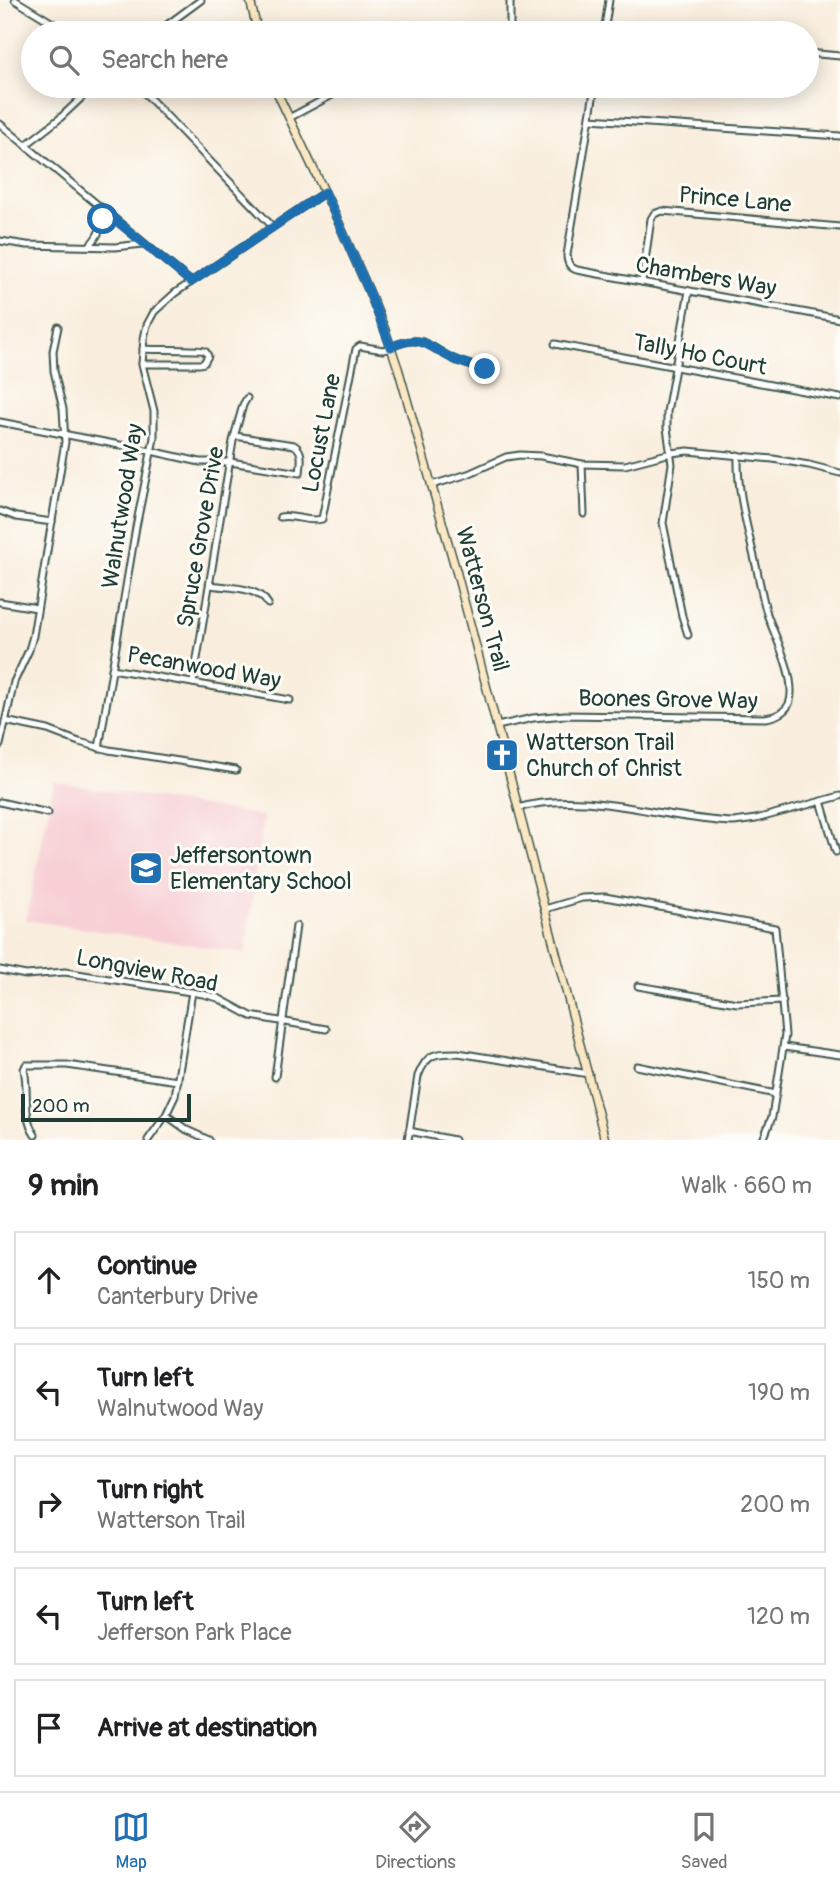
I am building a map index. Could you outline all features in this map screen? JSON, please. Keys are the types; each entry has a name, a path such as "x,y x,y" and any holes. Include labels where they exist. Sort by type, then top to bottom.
{"main road":[{"path":"250,0 255,21"},
{"name":"Watterson Trail","path":"280,98 325,192 391,347 432,485 605,1140"}],"street":[{"path":"15,0 49,21"},
{"path":"185,0 191,8"},
{"path":"173,21 201,0"},
{"path":"510,0 510,21"},
{"path":"606,21 609,0"},
{"path":"819,53 840,56"},
{"path":"26,145 81,98"},
{"path":"149,98 272,226"},
{"path":"289,118 326,98"},
{"path":"593,98 590,119 840,136"},
{"name":"Chambers Way","path":"590,119 567,255 571,267 840,319"},
{"path":"0,124 191,282"},
{"name":"Walnutwood Way","path":"99,748 154,438 155,419 142,364 147,325 154,312 167,299 325,192"},
{"path":"90,245 102,226 102,209"},
{"name":"Prince Lane","path":"642,282 650,223 654,214 662,211 840,227"},
{"path":"0,241 27,245 116,247 144,244"},
{"path":"688,635 663,523 672,464 667,412 689,291"},
{"path":"0,745 14,682 29,650 65,435 63,409 54,370 53,351 58,327"},
{"path":"391,347 402,342 424,341 457,361 496,371"},
{"name":"Tally Ho Court","path":"555,344 840,398"},
{"name":"Locust Lane","path":"280,517 285,515 314,521 322,519 356,349 360,346 383,350 391,347"},
{"path":"142,364 200,364 204,363 208,356 201,350 143,349"},
{"name":"Spruce Grove Drive","path":"193,683 230,461 247,398"},
{"path":"0,422 200,462 230,461 300,473 301,453 294,445 235,436"},
{"path":"432,485 513,456 541,456 582,464 625,465 688,451 789,462 840,473"},
{"name":"Boones Grove Way","path":"497,726 533,718 565,715 765,718 787,708 790,681 782,650 767,613 740,497 738,456"},
{"path":"582,464 584,514"},
{"path":"0,511 16,517 52,522"},
{"path":"210,585 256,592 265,598 268,604"},
{"path":"0,601 37,608"},
{"name":"Pecanwood Way","path":"112,669 290,701"},
{"path":"5,721 48,730 99,748 236,770"},
{"path":"518,808 555,801 584,802 734,822 756,819 840,796"},
{"path":"821,801 836,852"},
{"path":"0,802 48,813"},
{"path":"545,909 582,898 605,897 775,928 783,1001 784,1047 772,1117 763,1140"},
{"path":"275,1077 296,926"},
{"name":"Longview Road","path":"0,971 26,975 65,972 192,992 218,998 251,1016 326,1029"},
{"path":"638,986 737,1003 783,1001"},
{"path":"148,1140 166,1115 175,1096 192,992"},
{"path":"784,1047 840,1055"},
{"path":"408,1140 418,1076 433,1054 458,1053 589,1074"},
{"path":"36,1135 29,1124 24,1069 26,1065 66,1065 178,1082"},
{"path":"637,1066 776,1094"},
{"path":"166,1115 187,1130 209,1140"},
{"path":"409,1130 454,1140"}],"shaded area":[{"name":"Jeffersontown Elementary School","path":"54,782 263,816 245,953 26,920"}],"place":[{"name":"Watterson Trail Church of Christ","path":"502,755"},
{"name":"Jeffersontown Elementary School","path":"146,868"}],"route":[{"path":"103,219 102,209 191,282 325,192 391,347 411,340 424,341 457,361 485,369"}]}
